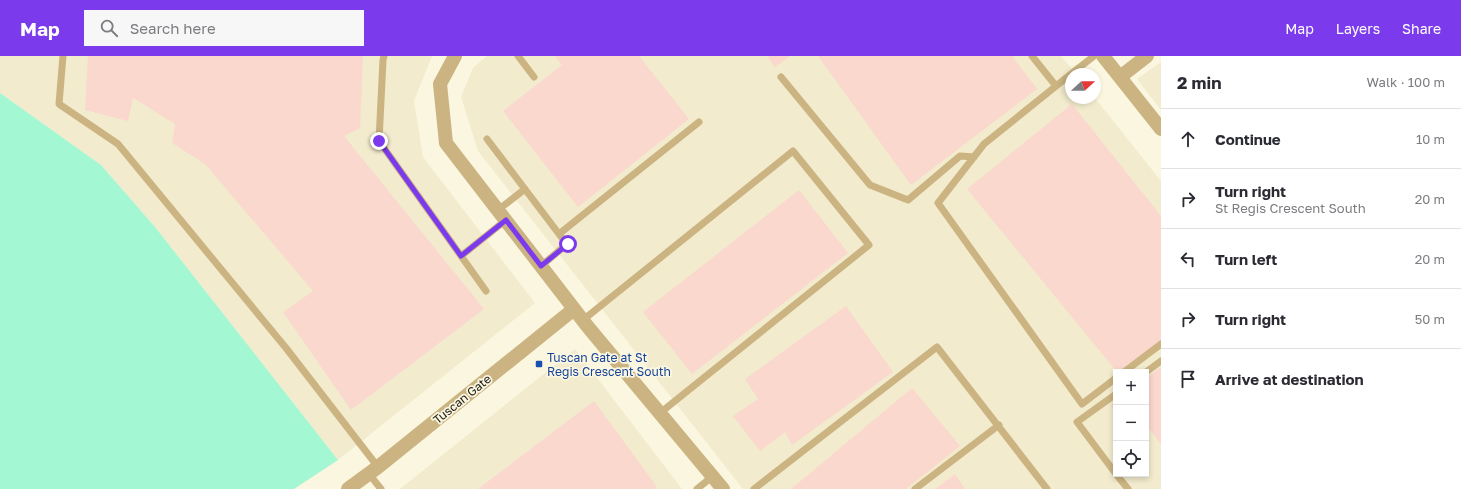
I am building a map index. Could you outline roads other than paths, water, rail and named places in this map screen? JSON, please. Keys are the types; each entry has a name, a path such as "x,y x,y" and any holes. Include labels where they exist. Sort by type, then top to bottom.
{"street":[{"path":"455,56 440,84 446,143 579,314 723,489"},
{"path":"1103,56 1161,129"},
{"path":"1120,77 1147,56"},
{"name":"Tuscan Gate","path":"348,489 579,314"}],"lane":[{"path":"63,56 59,104 118,144 286,348 373,470 381,489"},
{"path":"384,56 379,141 486,291"},
{"path":"518,56 534,77"},
{"path":"1032,56 1056,86"},
{"path":"1079,68 1094,56"},
{"path":"781,77 870,185 908,200 960,156 974,157"},
{"path":"1065,79 984,144 938,203 1082,404 1113,380"},
{"path":"559,234 699,122"},
{"path":"488,139 568,244 541,266"},
{"path":"579,314 794,151 869,245 660,413"},
{"path":"461,256 502,215 525,189"},
{"path":"1128,369 1161,344"},
{"path":"754,489 937,347 999,424 1047,489"},
{"path":"1149,370 1161,361"},
{"path":"1113,396 1077,422 1113,470"},
{"path":"915,489 999,424"},
{"path":"697,489 713,476"},
{"path":"1118,477 1128,489"}],"place":[{"name":"Tuscan Gate at St Regis Crescent South","path":"539,364"}]}
